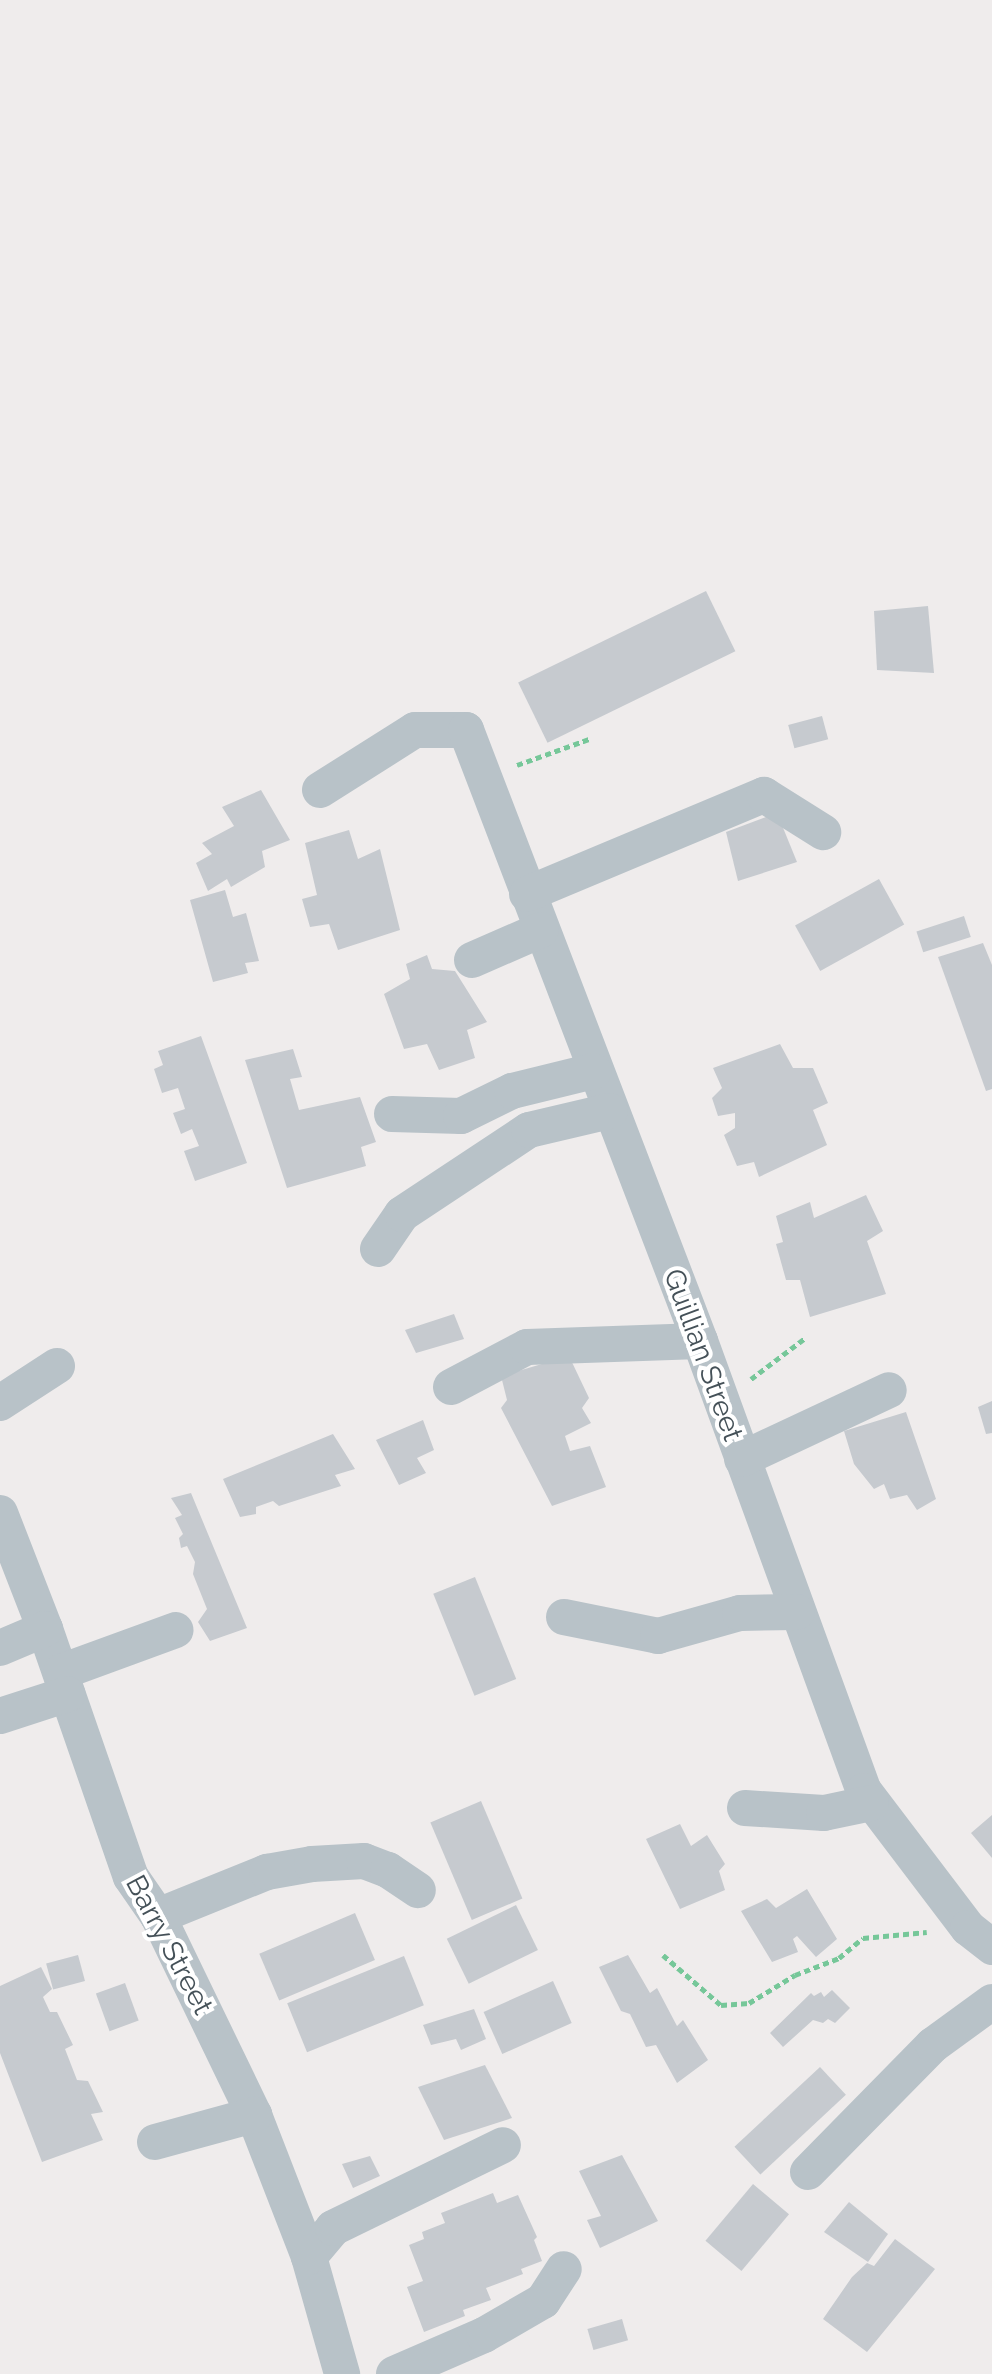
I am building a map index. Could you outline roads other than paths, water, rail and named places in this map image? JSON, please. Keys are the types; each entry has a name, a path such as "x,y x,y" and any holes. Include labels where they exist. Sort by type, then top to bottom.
{"street":[{"name":"Guillian Street","path":"320,790 415,730 466,730 594,1071 700,1341 797,1612 871,1803 980,1938"},
{"path":"527,894 764,795 823,832"},
{"path":"472,960 541,930"},
{"path":"392,1114 461,1116 512,1091 594,1071"},
{"path":"378,1249 402,1214 529,1130 610,1111"},
{"path":"451,1387 527,1347 700,1341"},
{"path":"587,1361 625,1343"},
{"path":"0,1403 57,1366"},
{"path":"742,1459 889,1390"},
{"name":"Barry Street","path":"0,1513 15,1590 45,1629 131,1877 158,1916 254,2115 309,2257 342,2374"},
{"path":"564,1617 658,1636 740,1613 797,1612"},
{"path":"0,1648 45,1629"},
{"path":"0,1716 176,1630"},
{"path":"745,1808 824,1813 871,1803"},
{"path":"158,1916 267,1872 312,1864 364,1861 388,1870 418,1890"},
{"path":"808,2172 933,2045 992,2002"},
{"path":"155,2142 254,2115"},
{"path":"309,2257 333,2228 503,2145"},
{"path":"394,2374 484,2335 543,2301 564,2269"}]}
